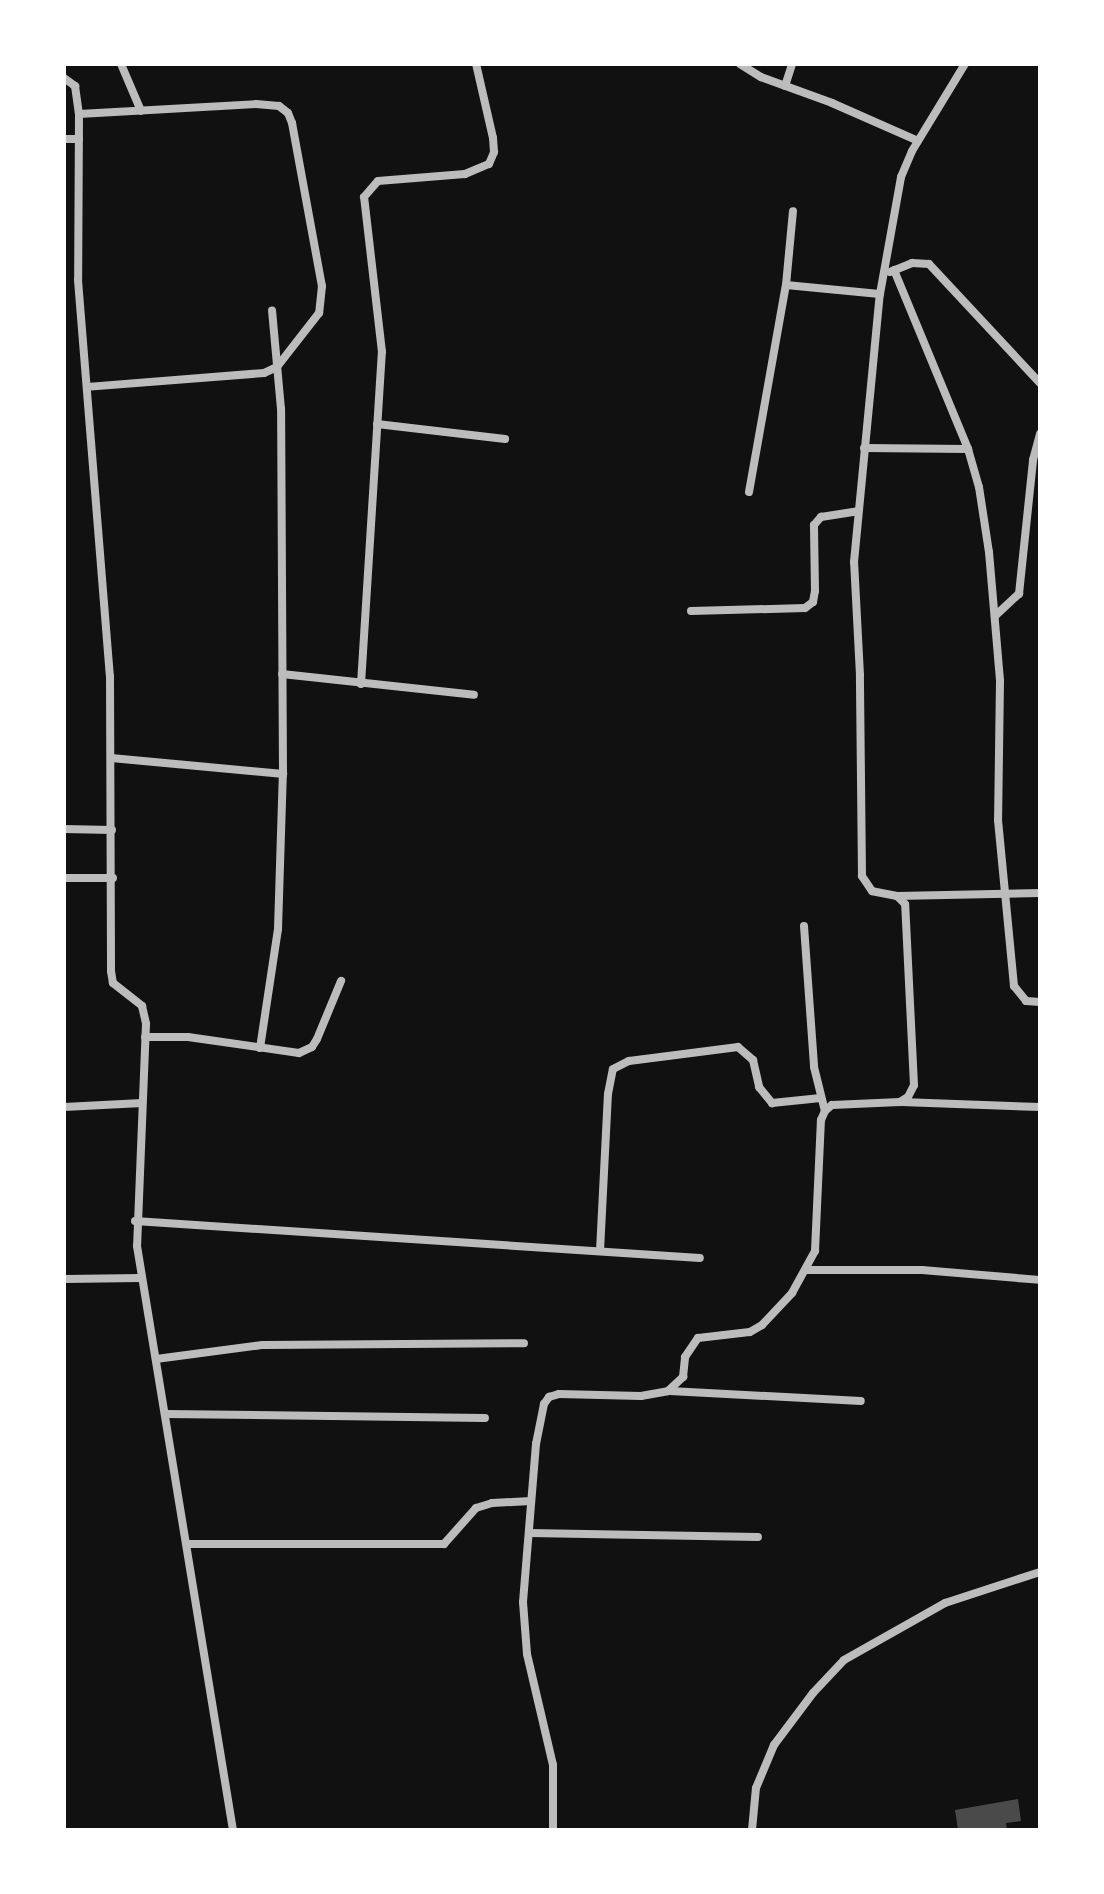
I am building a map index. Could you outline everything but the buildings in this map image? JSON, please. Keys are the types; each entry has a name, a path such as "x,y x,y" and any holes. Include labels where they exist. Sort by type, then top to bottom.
{"street":[{"path":"121,64 141,111"},
{"path":"361,684 382,352 364,197 378,181 465,174 489,164 493,138 476,64"},
{"path":"740,64 918,141"},
{"path":"785,86 792,64"},
{"path":"965,64 918,141 901,177 882,275 853,584 860,675 862,876 872,891 897,896 1040,893"},
{"path":"64,78 75,86 79,114 78,280 104,582 111,758 111,971 113,983 142,1006 145,1037 135,1221 141,1278 188,1544 233,1830"},
{"path":"79,114 271,104 288,113 316,248 322,302 319,313 277,367 264,373 88,387"},
{"path":"64,139 79,139"},
{"path":"749,492 786,285 793,211"},
{"path":"882,275 912,263 929,264 1040,383"},
{"path":"894,270 968,449 986,524 1001,706 998,820 1014,986 1026,1001 1040,1002"},
{"path":"786,285 880,294"},
{"path":"260,1048 278,929 283,774 281,409 272,310"},
{"path":"377,424 505,439"},
{"path":"995,616 1019,594 1033,460 1040,434"},
{"path":"864,448 968,449"},
{"path":"691,611 805,608 813,602 815,591 814,525 821,517 858,511"},
{"path":"282,674 474,695"},
{"path":"111,758 283,774"},
{"path":"64,829 112,830"},
{"path":"64,878 113,878"},
{"path":"897,896 905,904 907,915 906,965 915,1073 908,1097 900,1102"},
{"path":"804,926 809,1025 825,1111"},
{"path":"145,1037 188,1037 287,1054 312,1047 341,981"},
{"path":"600,1251 608,1094 613,1069 629,1061 738,1047 753,1060 759,1087 772,1103 821,1098"},
{"path":"668,1391 683,1377 685,1357 698,1338 750,1332 762,1325 807,1270 815,1251 821,1120 832,1105 900,1102 1040,1107"},
{"path":"64,1107 142,1103"},
{"path":"135,1221 700,1258"},
{"path":"807,1270 922,1270 1040,1280"},
{"path":"64,1279 141,1278"},
{"path":"156,1359 263,1345 524,1343"},
{"path":"553,1830 553,1765 524,1626 531,1501 540,1414 549,1397 573,1393 641,1396 668,1391 861,1401"},
{"path":"165,1414 485,1418"},
{"path":"188,1544 444,1544 476,1508 492,1503 531,1501"},
{"path":"529,1533 758,1537"},
{"path":"752,1830 756,1788 774,1745 813,1693 844,1660 945,1603 1040,1572"}]}
